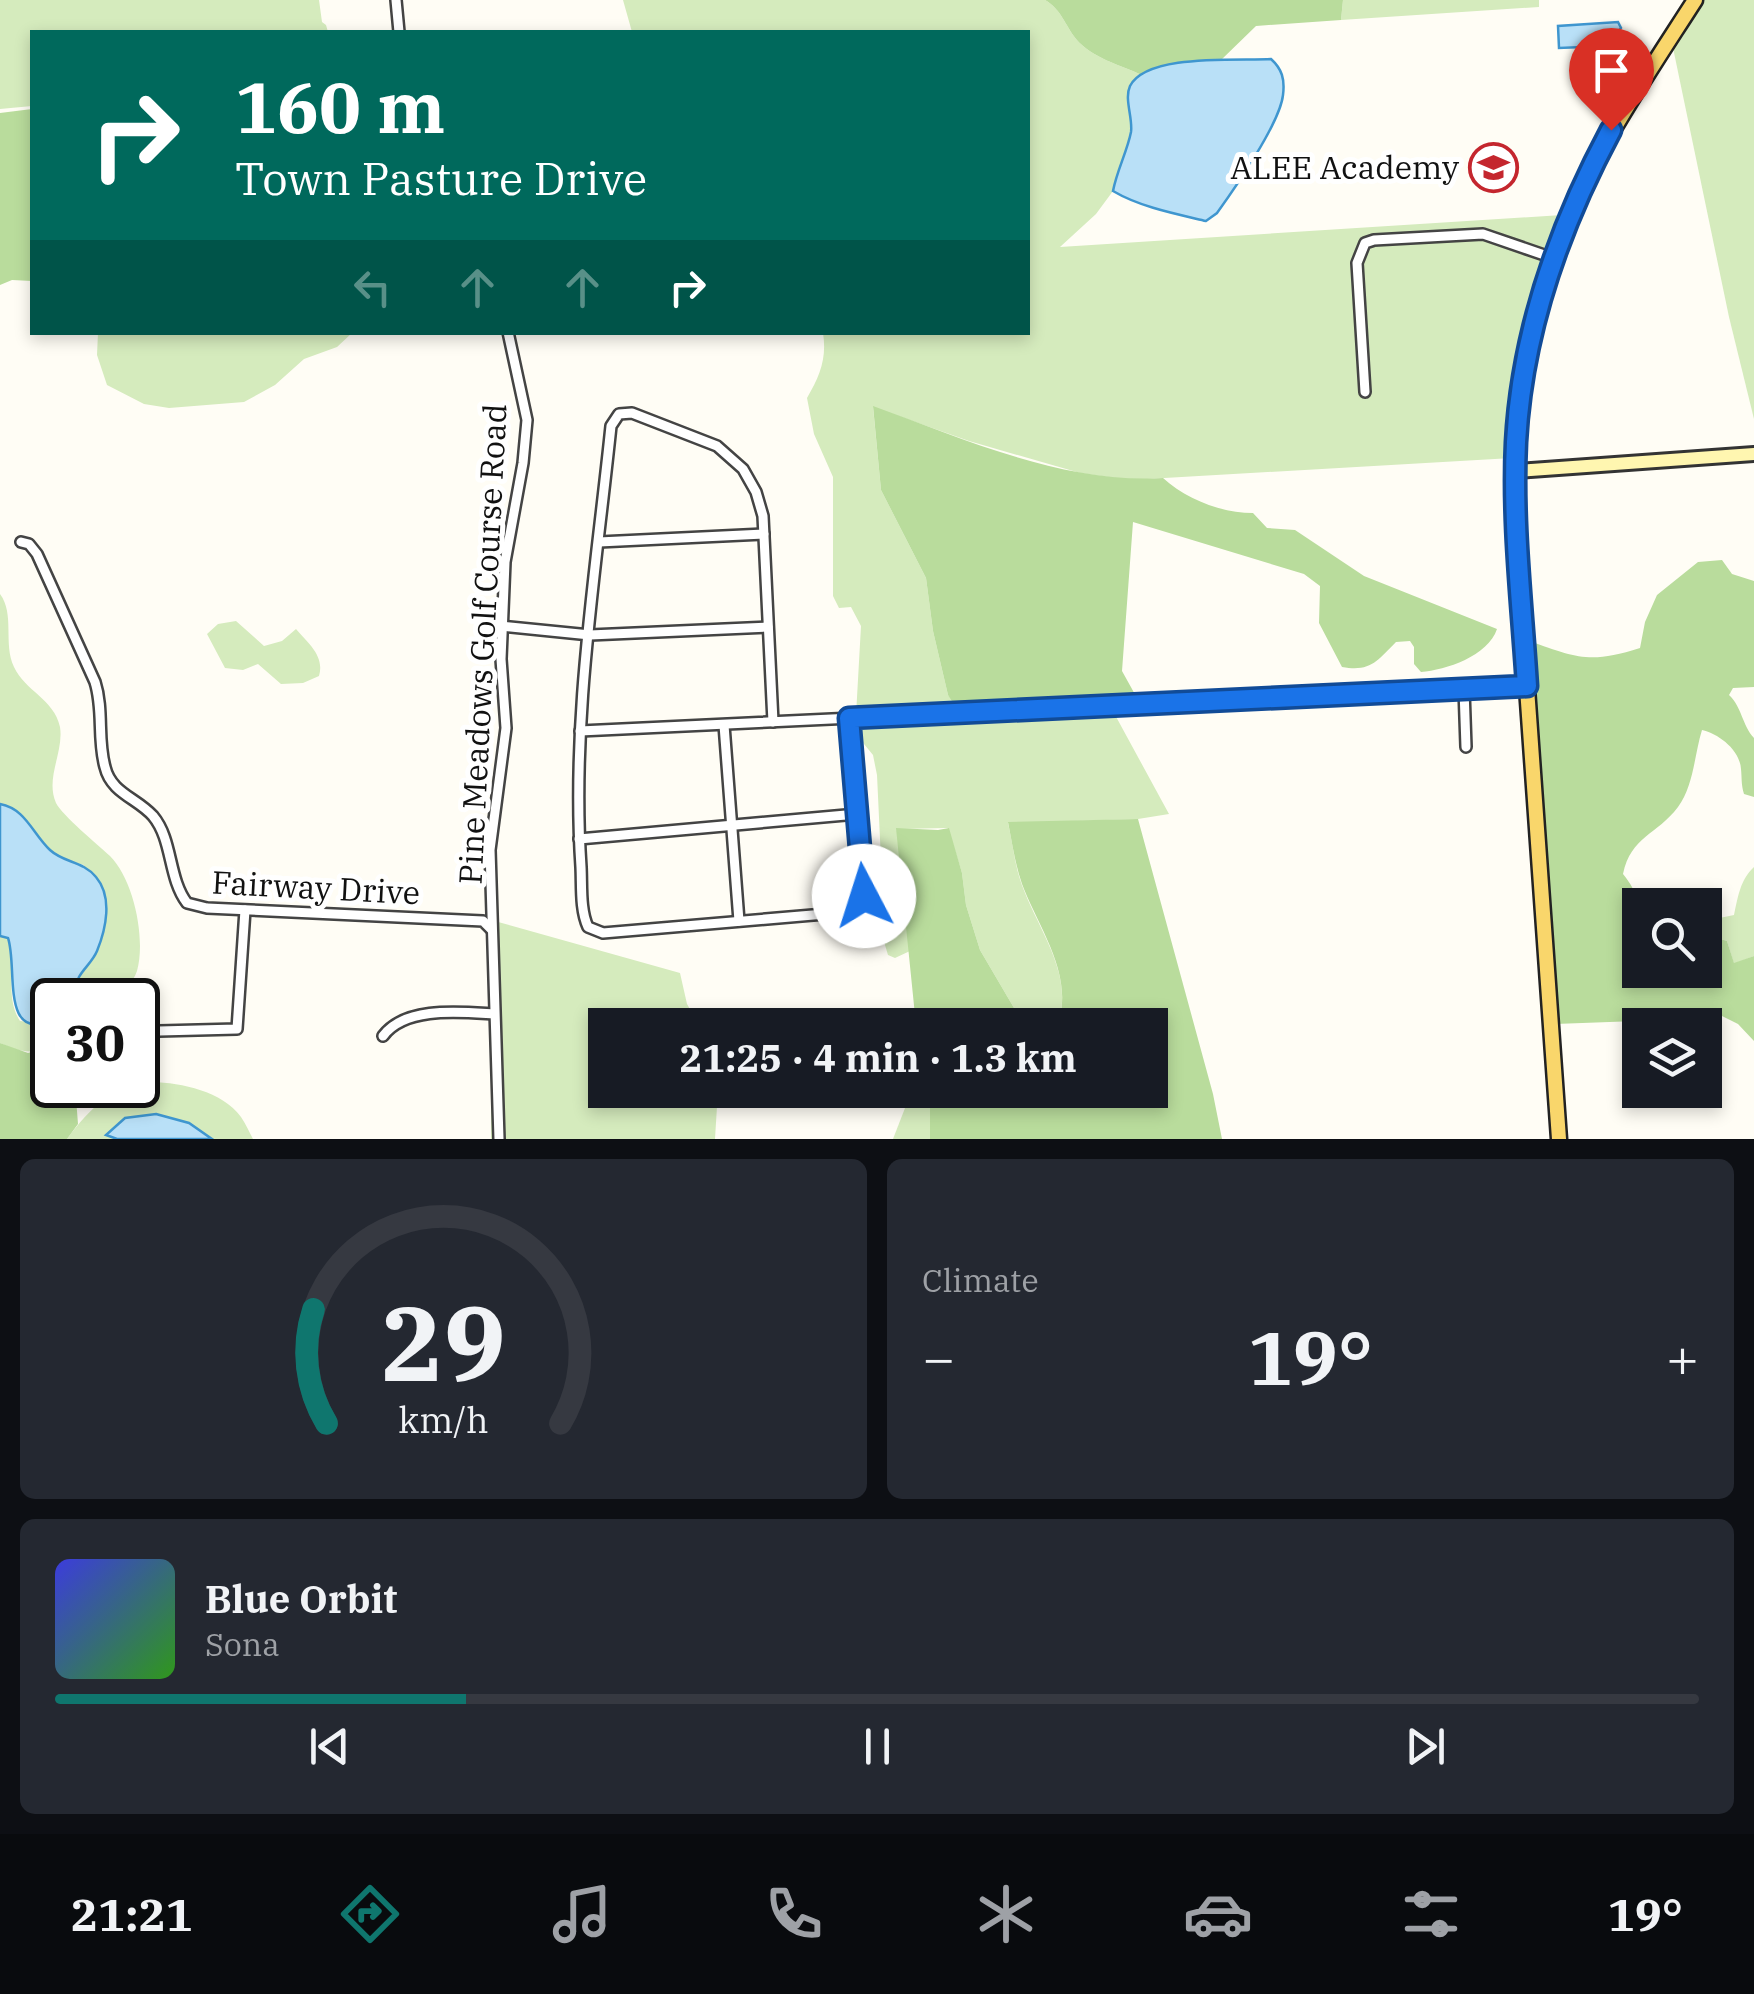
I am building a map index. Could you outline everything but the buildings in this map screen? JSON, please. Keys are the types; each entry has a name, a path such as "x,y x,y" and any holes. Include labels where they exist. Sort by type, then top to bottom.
{"main road":[{"path":"1559,1139 1527,686 1516,471 1520,402 1552,258 1584,180 1611,130 1695,0"}],"street":[{"path":"396,0 399,30"},
{"path":"1365,392 1357,263 1365,243 1483,234 1552,258"},
{"name":"Pine Meadows Golf Course Road","path":"499,1139 491,929 492,832 506,728 501,626 506,562 527,420 509,335"},
{"path":"774,722 764,534 756,492 731,457 709,442 627,412 617,415 611,424 580,731 580,838 585,920 592,931 858,908 864,893 849,718"},
{"path":"1516,471 1754,454"},
{"path":"599,542 764,534"},
{"name":"Fairway Drive","path":"21,542 29,544 37,554 95,682 108,776 154,818 187,903 246,910 483,921 491,929"},
{"path":"501,626 590,635 768,627"},
{"path":"580,731 1527,686"},
{"path":"1464,690 1466,747"},
{"path":"724,724 739,921"},
{"path":"580,838 857,814"},
{"path":"160,1031 237,1029 246,910"},
{"path":"383,1036 391,1024 416,1017 494,1014"}],"green space":[{"path":"0,0 319,0 322,22 327,30 30,30 30,106 0,109"},
{"path":"623,0 1045,0 1083,46 1142,75 1131,85 1131,131 1113,191 1096,214 1060,247 1562,215 1512,458 1130,480 1080,473 969,441 873,407 881,490 926,578 948,695 971,717 1114,713 1169,814 1138,819 1008,823 1025,894 1057,968 1061,1008 1014,1008 980,950 948,828 897,829 910,951 895,958 888,955 877,775 873,755 855,733 861,626 851,607 839,608 833,596 833,477 814,434 807,398 821,367 823,335 1030,335 1030,30 631,30"},
{"path":"1045,0 1343,0 1341,20 1256,26 1220,61 1180,63 1142,75 1083,46"},
{"path":"1343,0 1539,0 1539,7 1341,20"},
{"path":"1700,0 1754,0 1754,419 1672,43"},
{"path":"30,109 30,281 12,280 0,285 0,113"},
{"path":"98,335 350,335 337,347 304,359 275,385 244,402 169,408 144,404 107,385 97,355"},
{"path":"873,406 1052,467 1126,478 1163,478 1205,503 1253,513 1267,528 1295,530 1364,576 1497,629 1476,654 1442,668 1421,672 1414,664 1410,641 1396,642 1367,666 1342,667 1319,623 1320,586 1304,574 1133,522 1122,671 1137,698 1135,706 1097,715 963,718 948,695 926,578 881,490"},
{"path":"1722,560 1732,574 1754,581 1754,687 1733,688 1729,695 1754,738 1754,797 1744,794 1740,762 1733,749 1702,730 1691,780 1678,807 1632,851 1627,861 1623,874 1632,888 1622,888 1622,988 1722,988 1722,939 1727,941 1734,963 1754,956 1754,1041 1738,1024 1722,1016 1722,1008 1622,1008 1622,1022 1555,1024 1529,641 1584,657 1640,648 1645,622 1657,595 1698,562"},
{"path":"0,594 7,611 14,667 52,709 60,727 53,775 56,803 110,856 131,894 140,943 133,978 80,978 96,954 84,865 51,851 18,812 0,804"},
{"path":"236,621 264,646 282,641 296,629 318,656 319,676 303,683 281,684 258,664 243,670 225,668 207,634 218,624"},
{"path":"1138,819 1222,1139 930,1139 930,1108 1168,1108 1168,1008 1062,1008 1062,989 1053,953 1022,884 1008,822"},
{"path":"896,828 949,828 980,950 1014,1008 914,1008"},
{"path":"1754,867 1754,956 1734,964 1727,941 1722,939 1722,917 1734,915"},
{"path":"491,920 680,973 689,1008 588,1008 588,1108 717,1108 715,1139 491,1139"},
{"path":"0,936 8,937 13,1002 20,1021 30,1022 30,1051 0,1043"},
{"path":"0,1043 30,1052 30,1108 77,1108 78,1124 67,1139 0,1139"},
{"path":"160,1083 176,1084 212,1095 233,1108 253,1139 212,1139 189,1123 107,1135 117,1139 67,1139 95,1108 160,1108"},
{"path":"905,1108 931,1108 930,1139 893,1139"}],"water":[{"path":"1618,22 1621,28 1608,46 1559,48 1558,26"},
{"path":"1271,59 1283,79 1280,107 1256,155 1217,213 1206,221 1146,206 1113,191 1131,132 1128,91 1140,75 1174,63"},
{"path":"0,804 22,816 55,854 91,872 101,885 106,903 100,942 79,978 30,978 30,1023 18,1012 8,938 0,936"},
{"path":"156,1114 189,1123 212,1139 117,1139 106,1135 125,1118"}],"place":[{"name":"ALEE Academy","path":"1494,167"}],"route":[{"path":"864,896 849,718 1527,686 1516,510 1520,402 1535,316 1554,252 1584,180 1611,130"}]}
